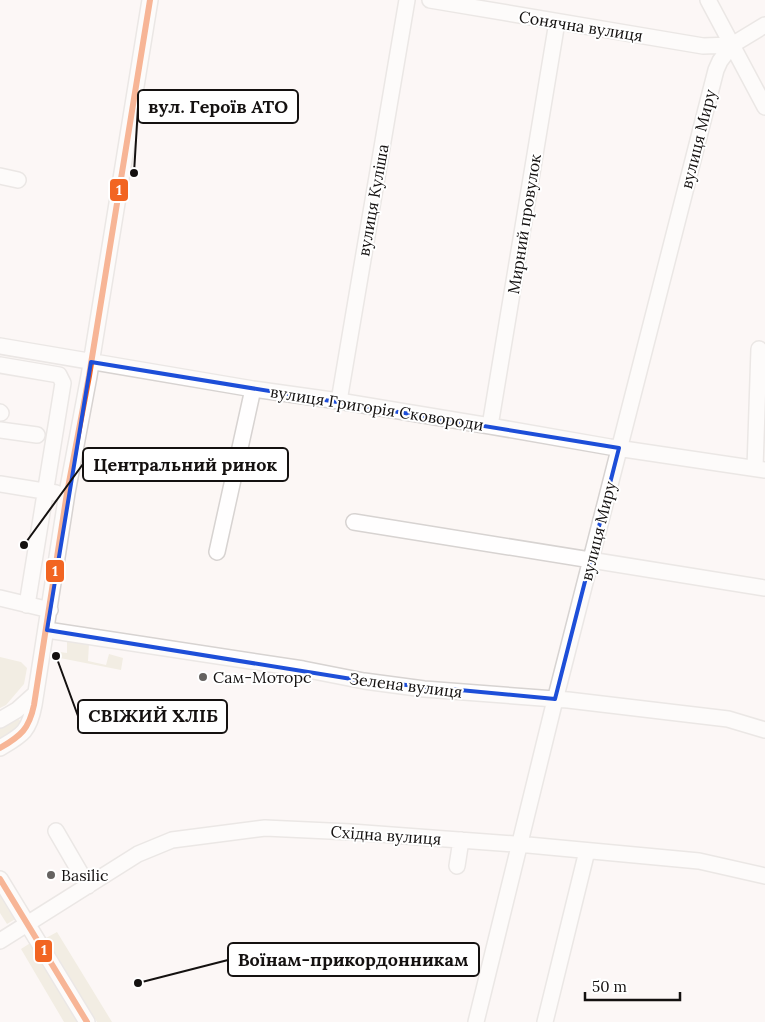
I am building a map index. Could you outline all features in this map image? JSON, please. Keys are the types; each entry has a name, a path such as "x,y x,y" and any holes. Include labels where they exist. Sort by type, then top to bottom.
{"street":[{"path":"0,748 23,734 32,715 67,495 92,362 150,0"},
{"name":"вулиця Куліша","path":"339,401 406,0"},
{"name":"Сонячна вулиця","path":"430,0 703,46 732,45"},
{"path":"708,0 765,107"},
{"name":"Мирний провулок","path":"490,426 557,22"},
{"path":"732,45 765,25"},
{"name":"вулиця Миру","path":"476,1022 590,560 716,70 732,45"},
{"path":"0,176 18,180"},
{"name":"вулиця Григорія Сковороди","path":"0,346 619,448 760,469 759,349"},
{"path":"0,365 59,375 63,383 27,605"},
{"path":"217,552 253,388"},
{"path":"0,430 36,435"},
{"path":"0,484 67,495"},
{"path":"354,522 765,588"},
{"path":"0,598 50,610"},
{"name":"Зелена вулиця","path":"46,630 303,669 364,681 424,689 555,699 728,719 765,730"},
{"path":"0,720 17,710 36,693"},
{"name":"Східна вулиця","path":"0,941 138,854 172,840 265,828 461,840 699,861 765,876"},
{"path":"56,831 88,886"},
{"path":"457,866 461,840"},
{"path":"545,1022 587,851"},
{"path":"0,878 87,1022"}],"highlighted area":[{"path":"91,362 619,448 555,699 364,681 47,630"}],"shaded area":[{"path":"67,641 89,644 88,661 106,665 109,654 123,658 121,670 60,658 60,652 67,653"},
{"path":"0,657 21,662 27,668 24,684 6,705 0,708"},
{"path":"19,719 22,724 0,745 0,727"},
{"path":"0,890 17,918 7,924 0,913"},
{"path":"57,932 112,1022 97,1022 46,938"},
{"path":"35,940 82,1022 64,1022 21,949"}],"transit line":[{"name":"1","path":"0,748 13,740 27,726 34,705 67,493 89,376 150,0"},
{"name":"1","path":"0,879 87,1022"}],"place":[{"name":"вул. Героїв АТО","path":"134,173"},
{"name":"Центральний ринок","path":"24,545"},
{"name":"СВІЖИЙ ХЛІБ","path":"56,656"},
{"name":"Сам-Моторс","path":"203,677"},
{"name":"Basilic","path":"51,875"},
{"name":"Воїнам-прикордонникам","path":"138,983"}]}
